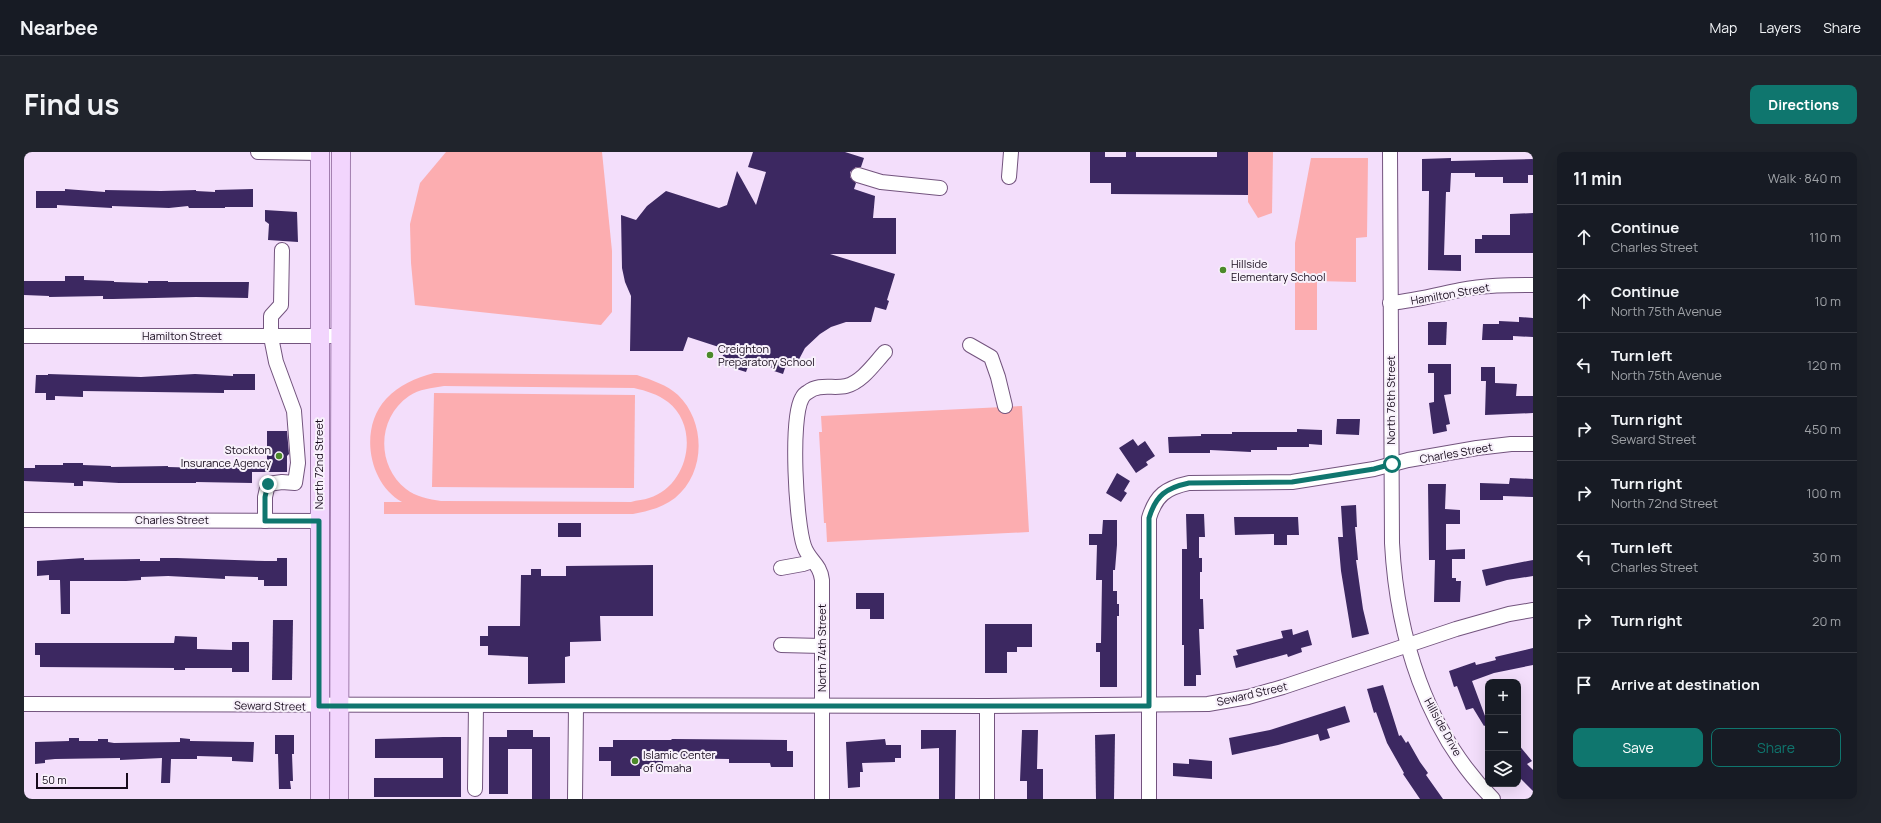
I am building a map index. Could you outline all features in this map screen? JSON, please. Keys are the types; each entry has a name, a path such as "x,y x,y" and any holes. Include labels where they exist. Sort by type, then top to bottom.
{"main road":[{"name":"North 72nd Street","path":"320,152 320,799"},
{"name":"North 72nd Street","path":"339,799 341,152"}],"street":[{"path":"258,152 320,152"},
{"path":"1009,177 1011,152"},
{"name":"North 76th Street","path":"1390,152 1393,568 1407,646"},
{"path":"858,175 881,182 940,188"},
{"path":"265,521 265,497 268,484 282,482 295,483 298,463 294,411 276,362 271,337 271,316 282,305 282,250"},
{"name":"Hamilton Street","path":"1390,303 1410,301 1461,290 1499,285 1533,284"},
{"name":"Hamilton Street","path":"24,336 340,336"},
{"path":"970,345 991,357 998,377 1005,406"},
{"name":"North 74th Street","path":"822,799 822,580 816,565 804,546 796,497 795,451 798,410 802,398 809,391 820,387 847,386 862,378 885,352"},
{"name":"Charles Street","path":"1149,799 1149,518 1156,502 1164,493 1174,486 1189,483 1292,482 1374,469 1392,464 1477,448 1511,444 1533,444"},
{"name":"Charles Street","path":"24,520 319,521"},
{"path":"782,568 803,564 816,565"},
{"name":"Seward Street","path":"24,704 319,706 1149,706 1208,704 1248,697 1283,687 1510,614 1533,610"},
{"path":"781,645 822,646"},
{"name":"Hillside Drive","path":"1407,646 1425,696 1444,732 1464,766 1493,799"},
{"path":"475,789 476,705"},
{"path":"575,799 576,706"},
{"path":"987,706 987,799"}],"shaded area":[{"path":"446,152 602,152 612,251 612,312 601,325 415,305 411,263 410,224 420,183"},
{"path":"1248,152 1273,152 1272,213 1258,218 1248,202"},
{"path":"1311,158 1368,158 1367,237 1356,238 1356,282 1317,281 1317,330 1295,330 1295,243"},
{"path":"434,373 637,375 669,388 678,395 687,406 694,419 698,433 699,447 697,462 685,488 675,498 655,509 633,514 384,514 384,502 402,502 390,493 381,482 375,469 371,454 370,439 372,425 378,411 391,394 408,383","holes":["444,386 634,388 652,393 668,402 678,413 684,426 687,441 686,455 681,469 673,482 662,491 647,499 631,502 441,501 418,496 406,489 396,479 389,467 385,455 384,442 386,429 391,416 398,405 409,396 421,390"]},
{"path":"434,393 635,395 634,488 432,487"},
{"path":"1022,406 1029,532 827,542 826,523 824,523 819,432 822,432 821,416"}],"building":[{"name":"Creighton Preparatory School","path":"753,152 845,152 864,158 861,167 856,167 850,172 850,177 856,183 854,189 875,196 873,218 896,218 896,254 830,254 895,274 887,300 889,301 886,310 875,307 871,322 846,322 831,327 820,334 805,348 796,365 787,362 783,374 774,371 775,369 750,361 746,372 720,364 725,349 688,337 683,351 630,351 631,296 625,282 622,268 621,215 636,220 647,206 666,191 719,208 727,205 737,171 756,205 766,172 748,167"},
{"path":"1090,152 1105,152 1105,157 1126,157 1126,152 1136,152 1136,157 1217,157 1217,152 1248,152 1248,195 1111,194 1111,183 1090,183"},
{"path":"1451,158 1451,161 1533,159 1533,175 1528,175 1528,183 1503,183 1503,177 1475,177 1475,173 1451,173 1450,192 1446,192 1444,255 1461,255 1461,271 1428,270 1429,191 1422,191 1422,159"},
{"path":"65,189 105,192 105,190 196,190 215,192 215,190 253,189 253,207 189,208 188,206 169,208 112,206 112,208 57,205 57,208 36,208 36,191 65,191"},
{"path":"265,210 297,212 298,242 268,240 269,224 265,221"},
{"path":"1533,213 1533,253 1475,253 1475,239 1482,239 1482,235 1510,235 1510,214"},
{"path":"65,276 84,276 84,280 114,282 249,282 248,298 196,297 103,299 103,296 49,297 24,295 24,281 65,281"},
{"path":"1519,317 1533,318 1533,337 1513,336 1513,340 1482,340 1483,324 1499,324 1499,321 1519,322"},
{"path":"1428,322 1447,322 1446,345 1428,345"},
{"path":"1428,364 1451,364 1451,394 1444,395 1450,424 1446,425 1447,431 1433,434 1429,403 1434,402 1434,373 1428,373"},
{"path":"1481,367 1495,367 1495,383 1517,384 1516,396 1533,396 1533,413 1485,415 1486,381 1481,381"},
{"path":"48,374 141,377 195,374 233,376 233,374 255,374 255,390 224,390 224,393 83,391 83,397 55,396 55,400 46,400 46,393 35,393 36,375"},
{"path":"1337,419 1360,419 1359,435 1336,434"},
{"path":"1297,429 1322,430 1322,445 1309,444 1309,447 1277,447 1277,450 1251,450 1251,452 1210,450 1210,453 1169,453 1168,437 1201,436 1201,434 1232,434 1232,432 1297,432"},
{"path":"267,431 287,431 289,454 287,456 287,472 252,472 252,483 119,483 83,481 83,486 74,486 74,483 24,481 24,468 35,468 35,465 63,465 63,463 83,463 83,465 111,467 168,466 204,468 204,466 244,468 244,461 267,461"},
{"path":"1133,439 1138,446 1145,441 1155,456 1146,462 1148,465 1136,473 1119,448"},
{"path":"1117,473 1130,481 1124,491 1127,493 1121,502 1106,493"},
{"path":"1510,478 1533,479 1533,497 1503,496 1503,500 1480,500 1480,483 1509,484"},
{"path":"1428,484 1446,484 1445,509 1460,510 1460,524 1446,524 1446,550 1465,549 1465,559 1452,559 1452,578 1456,578 1456,581 1461,581 1460,602 1434,602 1435,560 1429,560"},
{"path":"1356,505 1357,527 1355,527 1358,560 1356,560 1363,609 1369,634 1352,638 1341,571 1338,537 1343,537 1341,506"},
{"path":"1186,514 1204,514 1205,537 1199,537 1199,558 1202,558 1202,572 1200,572 1200,599 1203,599 1204,629 1199,629 1201,675 1196,675 1196,686 1184,686 1184,645 1182,645 1182,549 1187,549"},
{"path":"1234,517 1298,517 1299,535 1287,535 1287,545 1274,545 1274,534 1235,535"},
{"path":"1103,520 1117,520 1117,545 1115,570 1113,570 1113,591 1117,591 1117,604 1119,604 1119,616 1117,616 1117,687 1100,687 1100,652 1096,652 1096,643 1101,643 1102,580 1096,580 1097,545 1089,545 1089,534 1102,534"},
{"path":"558,523 581,523 581,537 558,537"},
{"path":"84,558 84,560 140,559 140,561 160,561 160,558 177,558 277,561 277,558 287,558 287,586 264,586 264,580 258,580 258,577 225,576 225,579 168,576 141,577 141,580 126,581 70,581 70,614 61,614 60,580 49,580 49,575 37,576 37,561"},
{"path":"1533,560 1533,576 1507,580 1486,586 1482,570"},
{"path":"653,565 653,616 600,616 601,641 570,642 570,656 565,657 565,683 528,684 528,657 488,655 488,646 480,646 480,636 488,636 488,626 520,626 521,575 531,575 531,569 541,569 541,576 566,576 566,566"},
{"path":"856,593 884,593 884,619 870,619 870,609 856,609"},
{"path":"273,620 293,620 292,680 272,680"},
{"path":"985,624 1032,624 1032,647 1017,647 1017,652 1007,652 1007,673 985,673"},
{"path":"1292,629 1293,635 1308,630 1312,645 1301,648 1302,652 1288,657 1287,654 1236,668 1233,656 1238,655 1236,650 1283,638 1281,631"},
{"path":"175,636 197,637 197,649 232,650 232,642 249,642 249,672 232,672 232,668 185,668 185,670 174,670 174,668 40,667 40,655 35,655 35,643 174,643"},
{"path":"1533,648 1533,665 1494,673 1472,681 1485,716 1484,726 1473,708 1466,710 1457,686 1454,687 1449,671 1475,662 1476,665 1496,660 1495,657"},
{"path":"1383,685 1399,736 1401,735 1406,743 1408,741 1428,773 1426,775 1443,799 1420,799 1403,774 1404,773 1387,743 1376,712 1374,713 1367,689"},
{"path":"1345,706 1350,722 1327,729 1330,738 1320,741 1318,734 1232,755 1229,738 1270,730"},
{"path":"507,730 533,730 533,737 550,737 550,799 532,799 532,749 508,749 508,794 489,794 489,737 507,737"},
{"path":"921,730 956,730 955,799 939,799 939,748 921,749"},
{"path":"1022,730 1038,730 1037,769 1043,769 1043,799 1027,799 1027,781 1020,781"},
{"path":"1115,734 1114,799 1096,799 1095,735"},
{"path":"275,735 294,735 294,754 292,754 293,781 290,781 291,789 279,789 278,754 275,754"},
{"path":"461,737 461,797 374,797 374,778 443,778 443,758 375,758 375,739"},
{"path":"69,738 79,738 79,741 98,741 98,739 108,739 108,742 114,743 180,742 180,738 190,739 190,741 254,742 253,762 232,761 232,757 197,756 197,759 171,759 170,783 161,783 162,758 120,760 120,758 55,759 45,760 45,763 35,764 35,742 69,741"},
{"path":"885,739 886,745 901,745 901,758 895,758 895,762 862,763 863,772 860,772 860,787 848,788 846,742"},
{"path":"613,740 787,740 787,751 793,751 793,767 771,767 770,763 729,763 729,759 663,758 663,769 640,769 640,776 611,776 611,761 599,761 599,747 613,747"},
{"path":"1521,748 1532,761 1527,764 1533,770 1533,791 1521,779"},
{"path":"1189,759 1212,761 1212,779 1173,776 1173,763 1189,764"}],"place":[{"name":"Hillside Elementary School","path":"1223,270"},
{"name":"Creighton Preparatory School","path":"710,355"},
{"name":"Stockton Insurance Agency","path":"279,456"},
{"name":"Islamic Center of Omaha","path":"635,761"}],"route":[{"path":"268,484 265,497 265,521 319,521 319,706 1149,706 1149,518 1156,502 1164,493 1174,486 1189,483 1292,482 1374,469 1392,464"}]}
